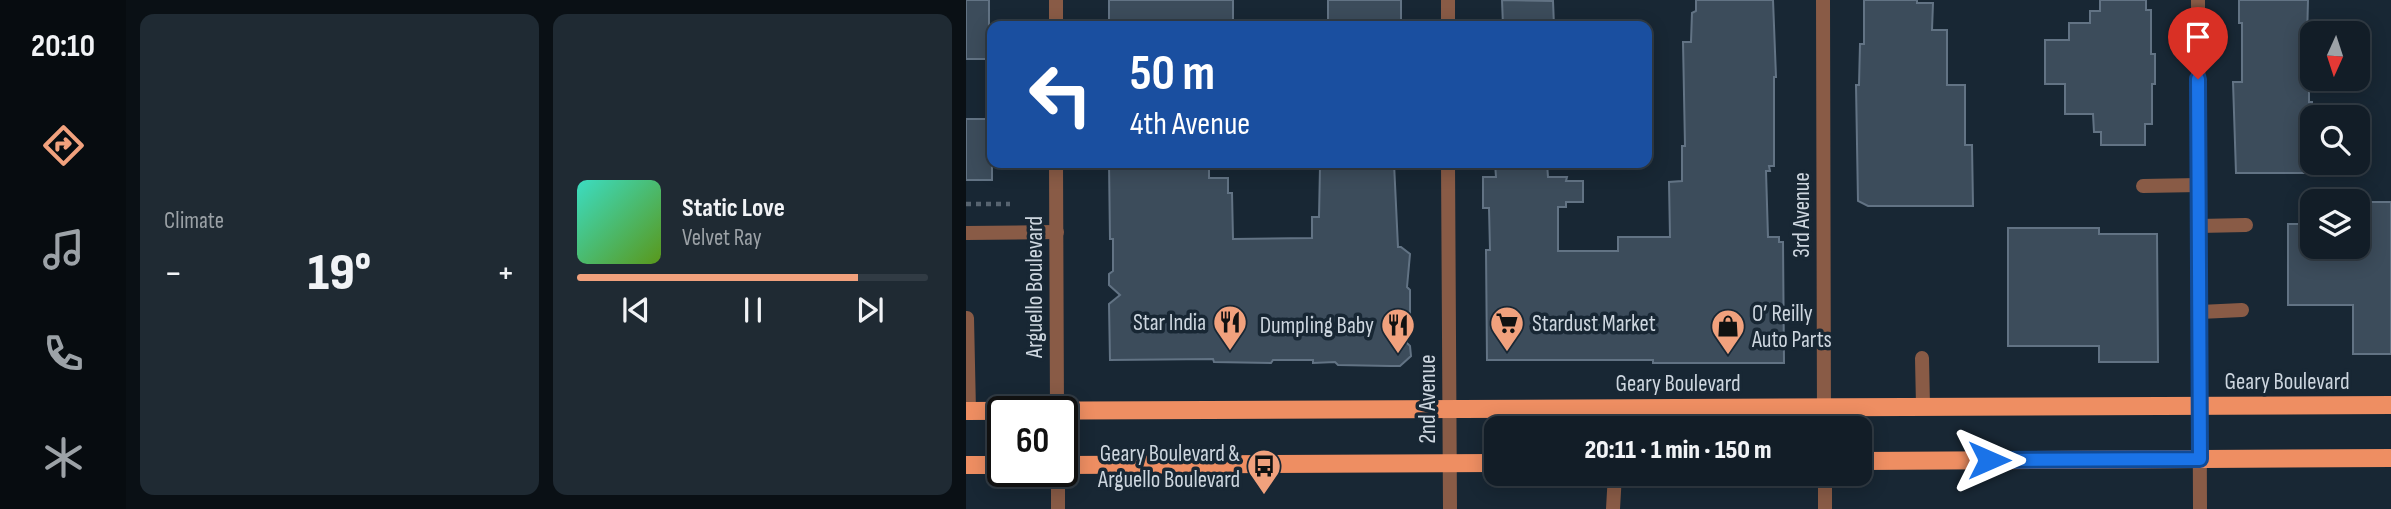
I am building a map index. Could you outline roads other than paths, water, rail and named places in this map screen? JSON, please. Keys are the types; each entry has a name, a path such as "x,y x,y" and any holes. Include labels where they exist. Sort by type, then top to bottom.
{"main road":[{"name":"Geary Boulevard","path":"1078,411 2391,405"},
{"name":"Geary Boulevard","path":"968,411 987,411"},
{"path":"1872,461 2391,458"},
{"path":"1078,465 1484,463"},
{"path":"966,465 987,465"}],"street":[{"path":"1056,0 1056,21"},
{"path":"1448,0 1448,21"},
{"name":"3rd Avenue","path":"1822,0 1824,416"},
{"path":"2198,0 2200,509"},
{"name":"Arguello Boulevard","path":"1056,168 1058,396"},
{"name":"2nd Avenue","path":"1448,168 1450,509"},
{"path":"2143,186 2199,185"},
{"path":"2199,226 2246,225"},
{"path":"966,233 1057,232"},
{"path":"2200,313 2242,310"},
{"path":"967,317 968,411"},
{"path":"1922,358 1923,406"},
{"path":"1613,509 1614,486"},
{"path":"1825,486 1825,509"},
{"path":"1058,487 1058,509"}],"place":[{"name":"Star India","path":"1230,352"},
{"name":"Stardust Market","path":"1507,353"},
{"name":"Dumpling Baby","path":"1398,355"},
{"name":"O’ Reilly Auto Parts","path":"1728,356"},
{"name":"Geary Boulevard & Arguello Boulevard","path":"1264,496"}]}
